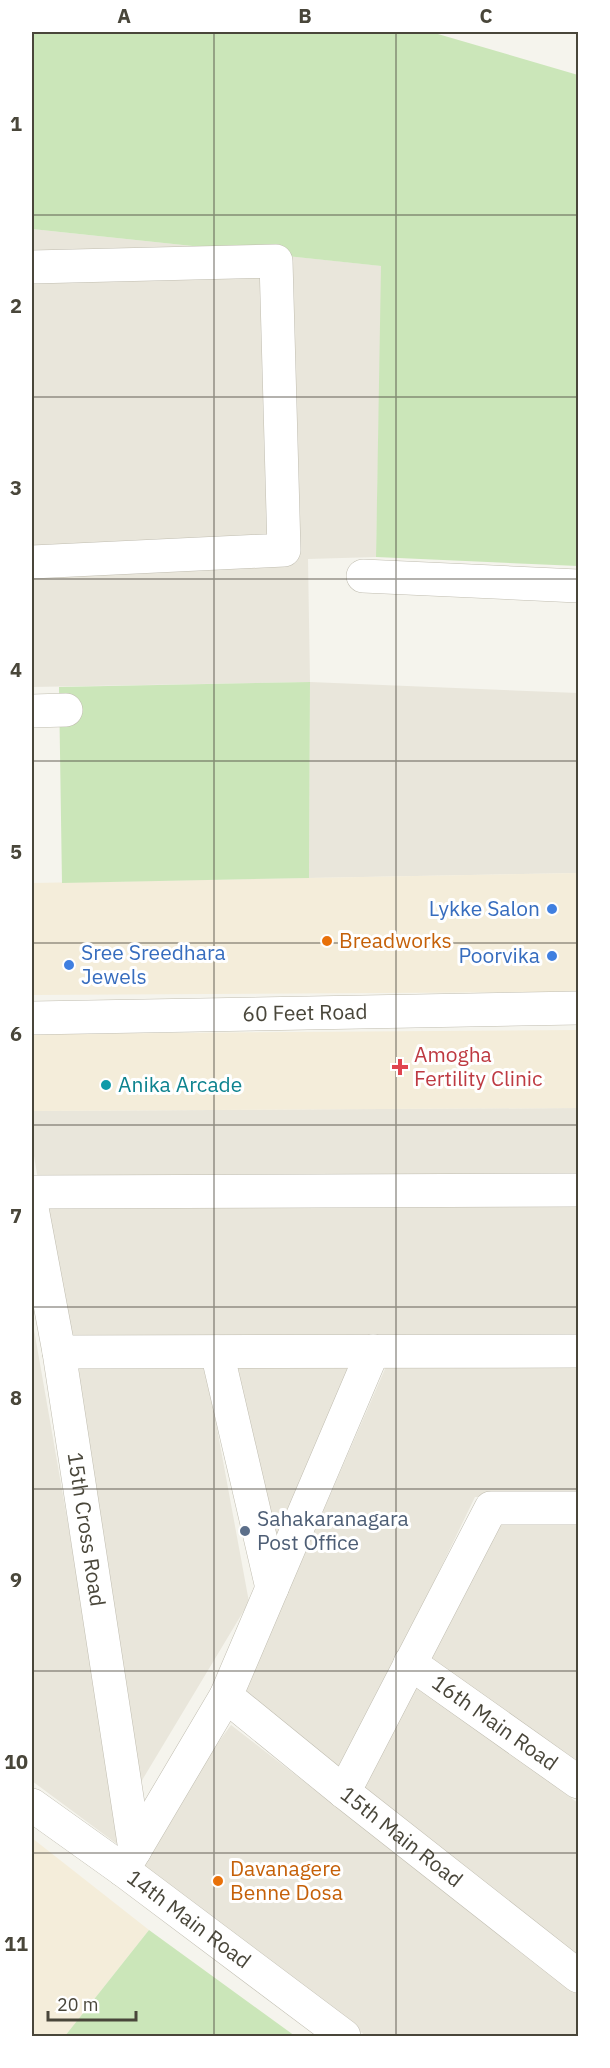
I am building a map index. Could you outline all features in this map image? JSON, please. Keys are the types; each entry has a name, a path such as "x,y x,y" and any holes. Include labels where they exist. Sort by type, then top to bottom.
{"street":[{"path":"32,267 276,261 285,550 32,562"},
{"path":"363,576 579,586"},
{"path":"32,711 66,710"},
{"name":"60 Feet Road","path":"32,1018 579,1008"},
{"path":"32,1192 579,1190"},
{"name":"15th Cross Road","path":"32,1208 59,1352 129,1860"},
{"path":"59,1352 579,1350"},
{"path":"129,1860 226,1696 373,1351"},
{"path":"217,1352 272,1588"},
{"path":"344,1792 491,1508 579,1508"},
{"name":"16th Main Road","path":"410,1663 579,1782"},
{"name":"15th Main Road","path":"226,1696 344,1792 579,1976"},
{"name":"14th Main Road","path":"32,1805 129,1860 344,2037"}],"shaded area":[{"path":"32,229 382,266 376,557 308,559 310,682 32,687"},
{"path":"310,682 578,693 578,873 309,878"},
{"path":"578,873 578,992 32,995 32,883"},
{"path":"578,1030 578,1108 32,1111 32,1034"},
{"path":"578,1108 578,1175 38,1180 32,1144 32,1111"},
{"path":"42,1204 578,1204 578,1339 67,1338"},
{"path":"32,1318 125,1850 32,1781"},
{"path":"388,1362 578,1366 578,1497 475,1497 340,1776 241,1700"},
{"path":"205,1363 249,1602 141,1782 72,1365"},
{"path":"233,1363 358,1363 270,1548"},
{"path":"496,1517 578,1518 578,1761 426,1657"},
{"path":"415,1680 578,1803 578,1961 359,1791"},
{"path":"231,1725 578,1993 578,2036 366,2036 133,1859"},
{"path":"32,1838 149,1930 65,2036 32,2036"}],"green space":[{"path":"32,32 431,32 578,75 578,566 376,557 381,266 32,229"},
{"path":"310,682 309,878 62,883 59,687"},
{"path":"149,1930 295,2036 65,2036"}],"place":[{"name":"Lykke Salon","path":"552,909"},
{"name":"Breadworks","path":"327,941"},
{"name":"Poorvika","path":"552,956"},
{"name":"Sree Sreedhara Jewels","path":"69,965"},
{"name":"Amogha Fertility Clinic","path":"400,1067"},
{"name":"Anika Arcade","path":"106,1085"},
{"name":"Sahakaranagara Post Office","path":"245,1531"},
{"name":"Davanagere Benne Dosa","path":"218,1881"}]}
